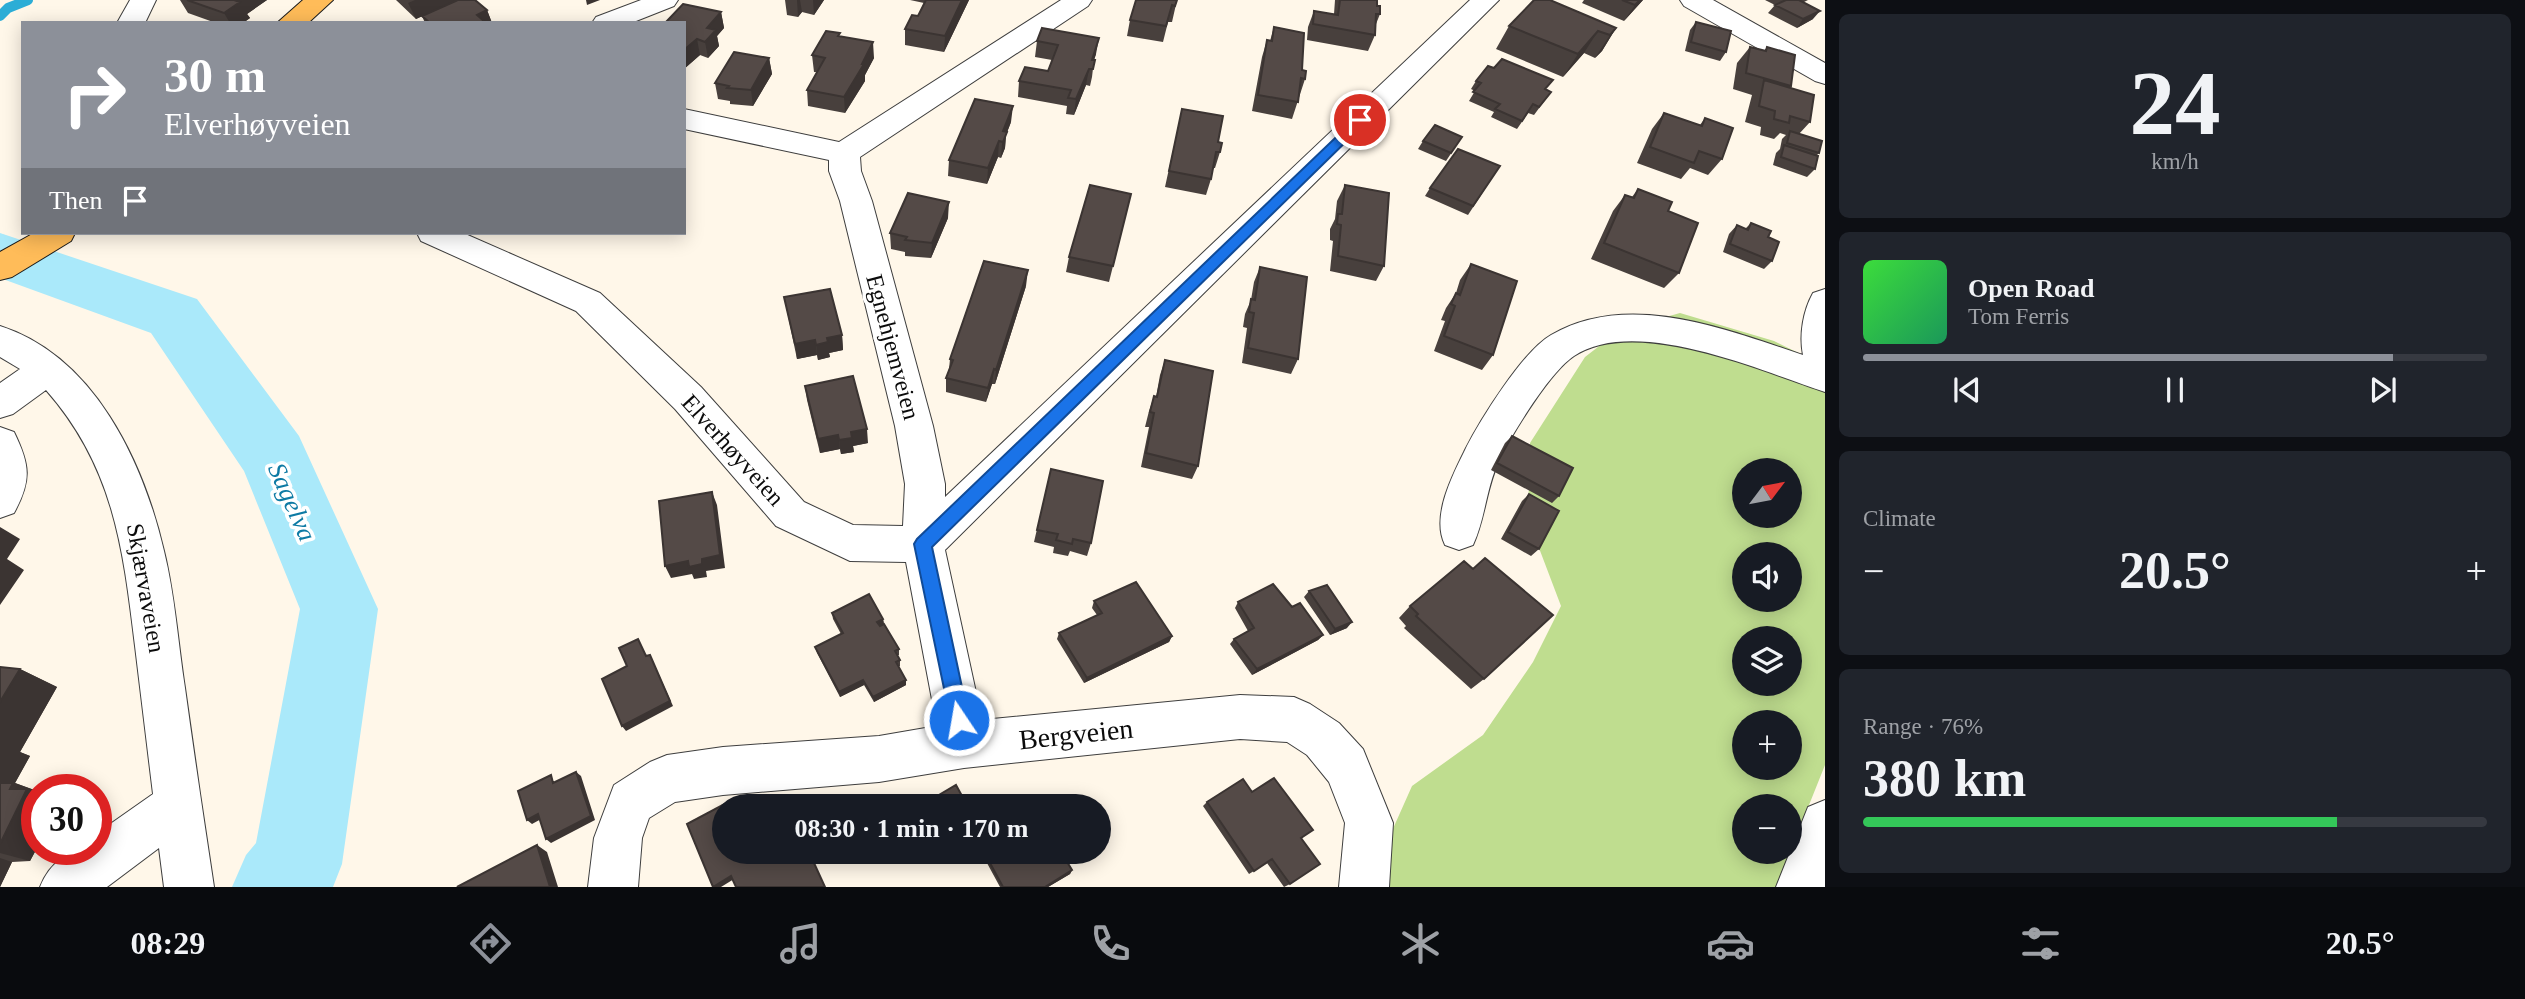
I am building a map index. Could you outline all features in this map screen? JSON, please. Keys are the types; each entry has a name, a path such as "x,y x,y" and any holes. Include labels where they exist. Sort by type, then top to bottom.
{"main road":[{"path":"294,21 320,0"},
{"path":"0,268 56,235"}],"street":[{"path":"132,21 143,0"},
{"path":"611,21 665,0"},
{"path":"686,118 844,153 1079,0"},
{"path":"923,544 1486,0"},
{"path":"1693,0 1825,75"},
{"name":"Egnehjemveien","path":"844,153 845,171 856,201 914,426 925,484 923,544 964,745"},
{"name":"Elverhøyveien","path":"437,235 588,302 688,398 790,514 850,543 923,544"},
{"path":"1825,302 1820,332 1820,358 1825,366"},
{"path":"1459,532 1471,481 1485,448 1537,371 1562,345 1575,338 1619,329 1672,330 1825,377"},
{"name":"Skjærvaveien","path":"0,340 49,368 77,398 98,429 130,503 144,552 189,887"},
{"path":"0,402 49,368"},
{"path":"0,443 10,465 0,501"},
{"name":"Bergveien","path":"612,887 618,838 631,803 667,779 723,771 879,759 964,745 1240,717 1294,720 1323,739 1346,766 1369,823 1364,887"},
{"path":"65,887 178,805"},
{"path":"1801,887 1825,824"}],"green space":[{"path":"1680,313 1774,341 1825,366 1825,765 1802,822 1802,794 1732,794 1732,864 1788,864 1782,887 1367,887 1412,786 1483,735 1533,662 1561,606 1528,519 1530,443 1585,357 1620,330"}],"building":[{"path":"187,0 234,0 240,2 224,13"},
{"path":"475,0 487,10 477,15 484,21 428,21 422,16 456,1"},
{"path":"926,0 962,0 945,36 905,29 912,15 918,16"},
{"path":"1136,0 1177,0 1175,6 1172,5 1166,26 1130,20"},
{"path":"1340,0 1377,0 1380,14 1376,14 1375,35 1313,24 1314,11 1338,15"},
{"path":"1534,0 1550,0 1616,28 1610,35 1598,31 1578,54 1509,26"},
{"path":"1622,0 1640,0 1635,5"},
{"path":"1786,0 1799,0 1820,11 1803,19 1775,5"},
{"path":"683,4 721,12 707,28 716,30 705,42 697,39 686,48 686,21 667,21"},
{"path":"1696,22 1731,31 1726,52 1691,42"},
{"path":"1274,27 1304,33 1302,70 1306,71 1305,79 1301,78 1298,102 1258,95 1267,40 1272,41"},
{"path":"1042,28 1099,38 1092,60 1095,60 1093,69 1089,69 1076,99 1068,98 1071,90 1019,81 1025,67 1048,71 1058,45 1037,41"},
{"path":"826,31 840,33 838,36 873,42 864,64 844,97 807,90 825,58 812,55"},
{"path":"1750,47 1766,51 1767,47 1795,55 1791,86 1746,73"},
{"path":"734,52 769,58 751,90 727,88 729,86 715,83"},
{"path":"1502,59 1553,80 1545,89 1551,92 1539,107 1533,104 1522,121 1495,109 1500,104 1473,92 1481,83 1476,81 1488,66 1494,68"},
{"path":"1764,80 1814,95 1810,122 1790,116 1789,123 1774,119 1775,111 1759,106"},
{"path":"975,99 1013,106 1003,131 1007,132 1003,142 999,141 988,168 949,160"},
{"path":"1182,109 1223,116 1218,142 1222,143 1220,152 1216,152 1211,179 1169,171"},
{"path":"1664,113 1702,126 1705,118 1733,128 1722,159 1699,151 1694,163 1650,147"},
{"path":"1435,125 1462,137 1451,153 1423,141"},
{"path":"1790,131 1822,141 1819,153 1787,143"},
{"path":"1784,145 1818,156 1815,169 1781,157"},
{"path":"1458,149 1500,166 1473,206 1430,188"},
{"path":"1090,185 1131,194 1113,266 1069,257"},
{"path":"1345,185 1389,193 1384,266 1338,256 1341,225 1337,224 1338,214 1342,214"},
{"path":"1638,189 1672,202 1668,211 1698,223 1679,273 1604,243 1625,195 1634,198"},
{"path":"908,193 949,202 932,243 905,240 907,237 890,233"},
{"path":"1751,223 1771,231 1768,237 1779,242 1772,261 1730,244 1737,225 1748,230"},
{"path":"984,261 1028,270 988,388 946,378"},
{"path":"1471,264 1517,281 1493,355 1444,336 1455,306 1451,304 1456,293 1460,295"},
{"path":"1260,267 1307,277 1298,359 1248,348 1254,313 1249,312 1251,299 1255,300"},
{"path":"830,289 842,335 827,338 828,342 816,345 815,340 795,344 784,297"},
{"path":"1165,360 1213,371 1198,466 1146,453 1154,413 1150,412 1154,396 1157,397"},
{"path":"853,376 867,429 851,432 852,438 839,440 838,435 818,439 805,386"},
{"path":"1512,436 1573,468 1559,496 1497,463"},
{"path":"1051,469 1103,481 1091,543 1073,539 1072,544 1056,540 1058,534 1037,530"},
{"path":"712,492 720,555 702,559 702,564 689,567 688,561 665,566 659,501"},
{"path":"1529,494 1559,511 1539,549 1508,532"},
{"path":"1485,558 1553,615 1484,679 1416,616 1418,614 1410,606 1464,561 1473,569"},
{"path":"1136,582 1172,636 1087,678 1059,633 1102,613 1094,601"},
{"path":"1273,584 1292,607 1300,603 1323,635 1257,669 1234,639 1254,628 1238,602"},
{"path":"1327,585 1352,622 1335,629 1309,591"},
{"path":"869,594 883,619 877,622 880,626 884,624 899,649 895,651 900,660 896,662 906,680 873,697 863,680 839,692 815,647 843,633 832,613"},
{"path":"638,639 646,656 650,655 670,701 622,726 602,679 627,666 619,648"},
{"path":"0,667 20,669 0,702"},
{"path":"576,772 591,816 546,839 538,814 527,820 518,791 551,775 553,783"},
{"path":"1274,778 1313,830 1301,838 1320,864 1290,884 1272,859 1254,871 1207,802 1243,779 1252,792"},
{"path":"0,783 13,783 10,789 21,789 21,801 0,844"},
{"path":"956,785 961,794 941,794"},
{"path":"712,811 712,864 814,864 825,887 736,887 731,876 713,887 687,824"},
{"path":"537,845 550,887 457,887"},
{"path":"991,864 1068,864 1072,870 1045,887 1003,887"}],"waterway":[{"path":"0,16 8,8 28,0"},
{"name":"Sagelva","path":"0,255 174,316 274,457 339,609 297,864 278,887"}],"route":[{"path":"959,720 923,544 1360,120"}]}
